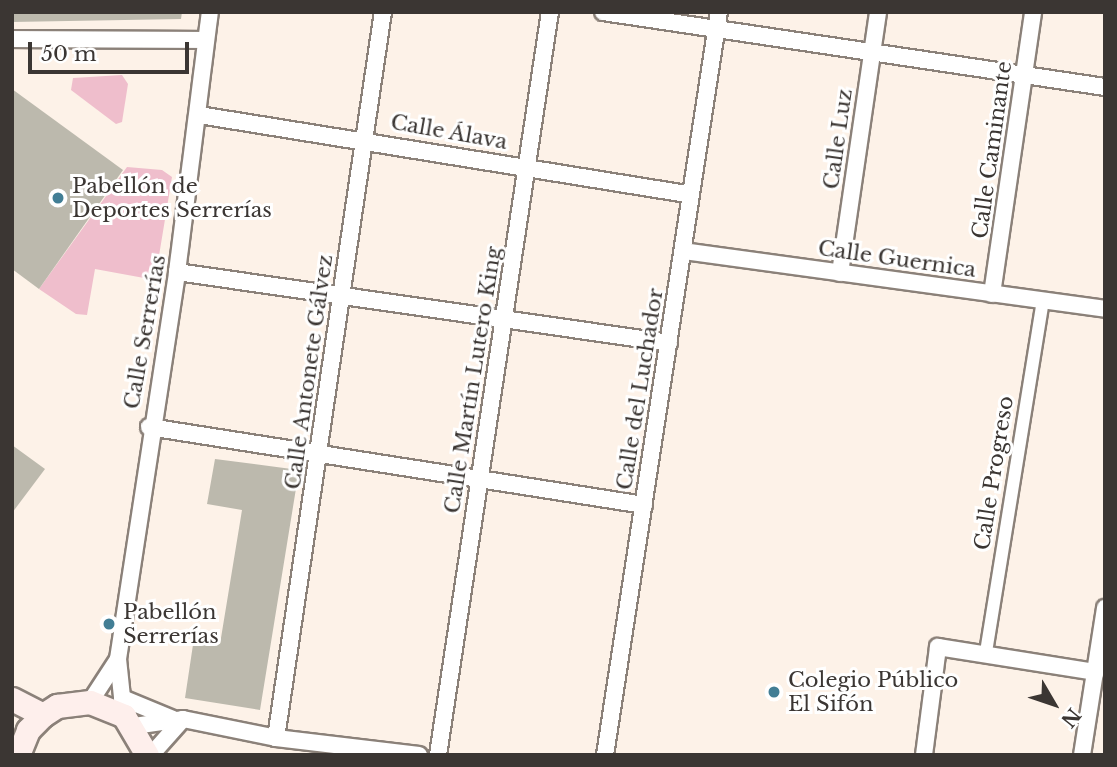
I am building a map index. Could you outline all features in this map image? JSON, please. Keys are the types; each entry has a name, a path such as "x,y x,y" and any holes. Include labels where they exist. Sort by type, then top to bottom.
{"main road":[{"path":"12,699 43,715"},
{"path":"16,750 43,715 57,706 90,702 127,713 149,755"}],"street":[{"name":"Calle Serrerías","path":"118,659 149,427 177,272 210,12"},
{"name":"Calle Antonete Gálvez","path":"276,738 383,12"},
{"name":"Calle Martín Lutero King","path":"438,755 550,12"},
{"path":"603,12 1105,86"},
{"name":"Calle del Luchador","path":"606,755 719,12"},
{"name":"Calle Luz","path":"840,273 878,12"},
{"name":"Calle Caminante","path":"992,293 1033,12"},
{"path":"12,39 205,40"},
{"name":"Calle Álava","path":"199,115 365,138 691,195"},
{"name":"Calle Guernica","path":"683,251 1105,309"},
{"path":"177,272 668,343"},
{"name":"Calle Progreso","path":"986,652 1043,300"},
{"path":"149,427 644,505"},
{"path":"1082,755 1105,608"},
{"path":"924,755 938,647 986,652 1096,671"},
{"path":"90,702 118,659"},
{"path":"118,659 127,713"},
{"path":"127,713 178,719 276,738 419,755"},
{"path":"127,713 178,719"},
{"path":"149,755 178,719"}],"shaded area":[{"path":"122,75 128,84 122,122 116,124 71,90 73,78"},
{"path":"127,167 162,170 172,177 155,280 95,269 87,315 76,314 39,289"}],"building":[{"path":"12,12 182,12 181,19 12,22"},
{"name":"Pabellón de Deportes Serrerías","path":"12,89 123,170 39,289 12,269"},
{"path":"12,445 45,469 12,513"},
{"path":"215,459 299,470 260,710 185,698 194,638 220,644 242,510 207,504"}],"place":[{"name":"Pabellón de Deportes Serrerías","path":"58,198"},
{"name":"Pabellón Serrerías","path":"109,624"},
{"name":"Colegio Público El Sifón","path":"774,692"}]}
